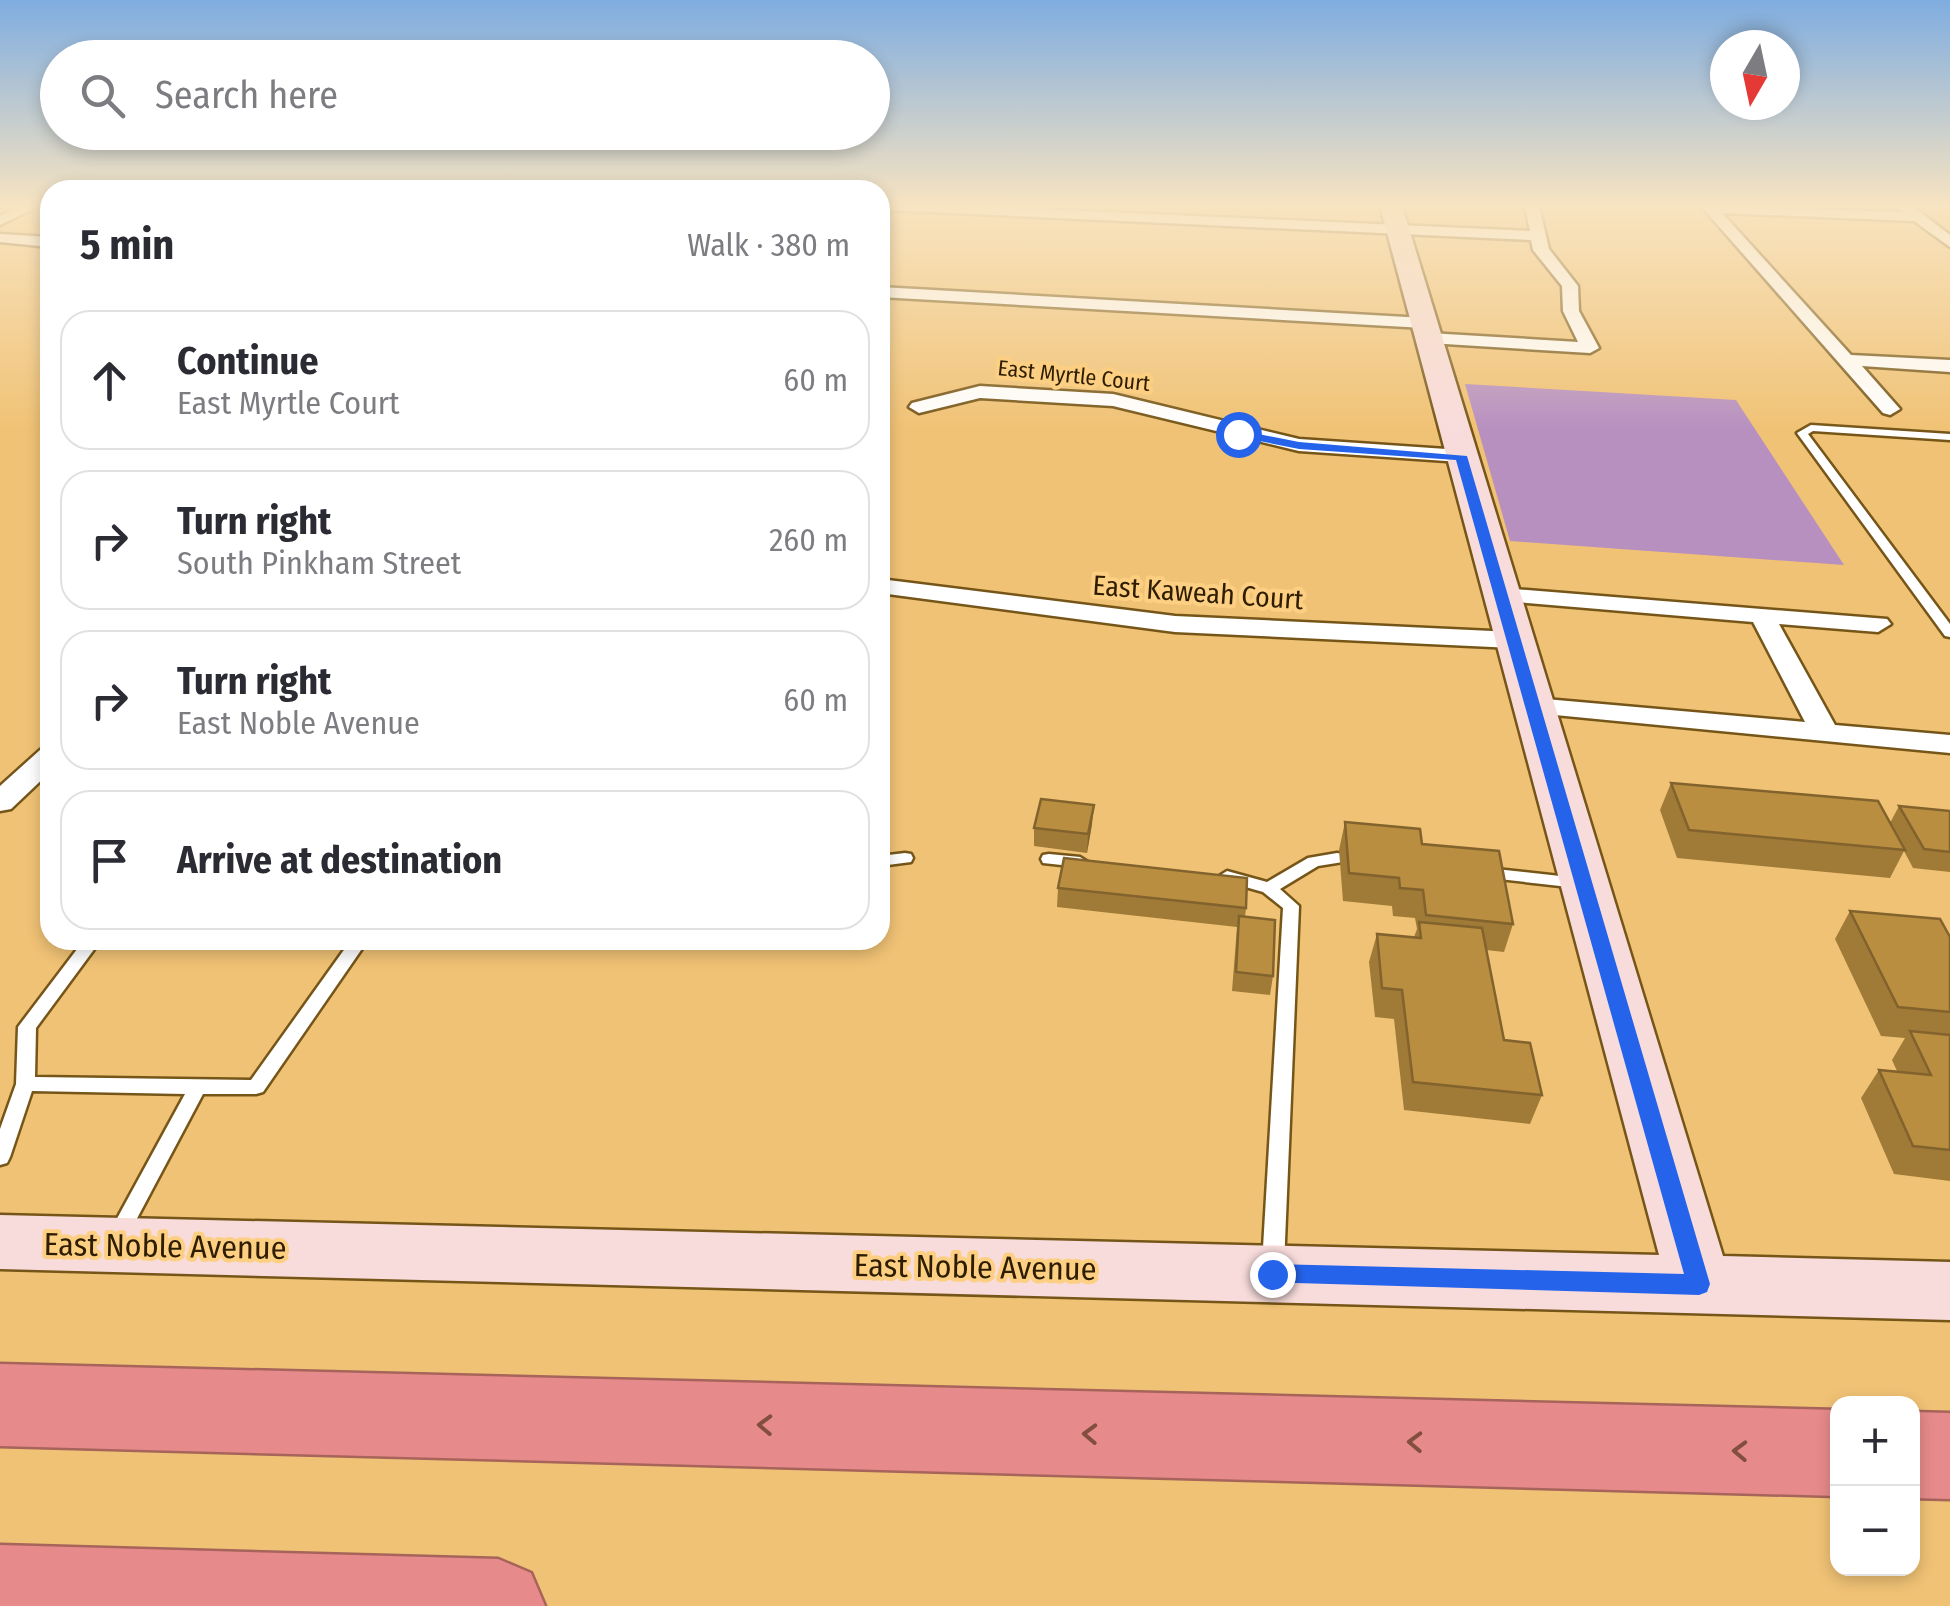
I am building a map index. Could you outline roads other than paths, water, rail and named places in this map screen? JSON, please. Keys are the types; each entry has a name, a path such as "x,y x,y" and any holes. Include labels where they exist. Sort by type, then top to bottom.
{"highway":[{"path":"0,1405 1830,1454"},
{"path":"1920,1456 1950,1456"},
{"path":"0,1592 498,1606"}],"street":[{"path":"1413,281 1699,1284"},
{"path":"890,293 1427,330 1590,348 1571,311 1570,286 1565,281"},
{"path":"1775,281 1890,409"},
{"path":"1846,360 1950,366"},
{"name":"East Myrtle Court","path":"920,407 980,392 1113,400 1299,446 1461,456"},
{"name":"East Kaweah Court","path":"890,587 1175,624 1513,640"},
{"path":"1501,595 1878,624"},
{"path":"1762,616 1824,733"},
{"path":"1534,706 1950,744"},
{"path":"0,802 40,765"},
{"name":"East Noble Avenue","path":"0,1242 1950,1291"}],"lane":[{"path":"1950,437 1811,428 1802,433 1950,633"},
{"path":"890,859 905,858"},
{"path":"1048,858 1106,864"},
{"path":"1269,888 1314,862 1337,858"},
{"path":"1467,870 1582,884"},
{"path":"1203,874 1242,878 1269,888 1291,906 1272,1274"},
{"path":"0,1157 25,1084 27,1027 85,950"},
{"path":"25,1084 256,1087 353,950"},
{"path":"114,1244 198,1088"}]}
